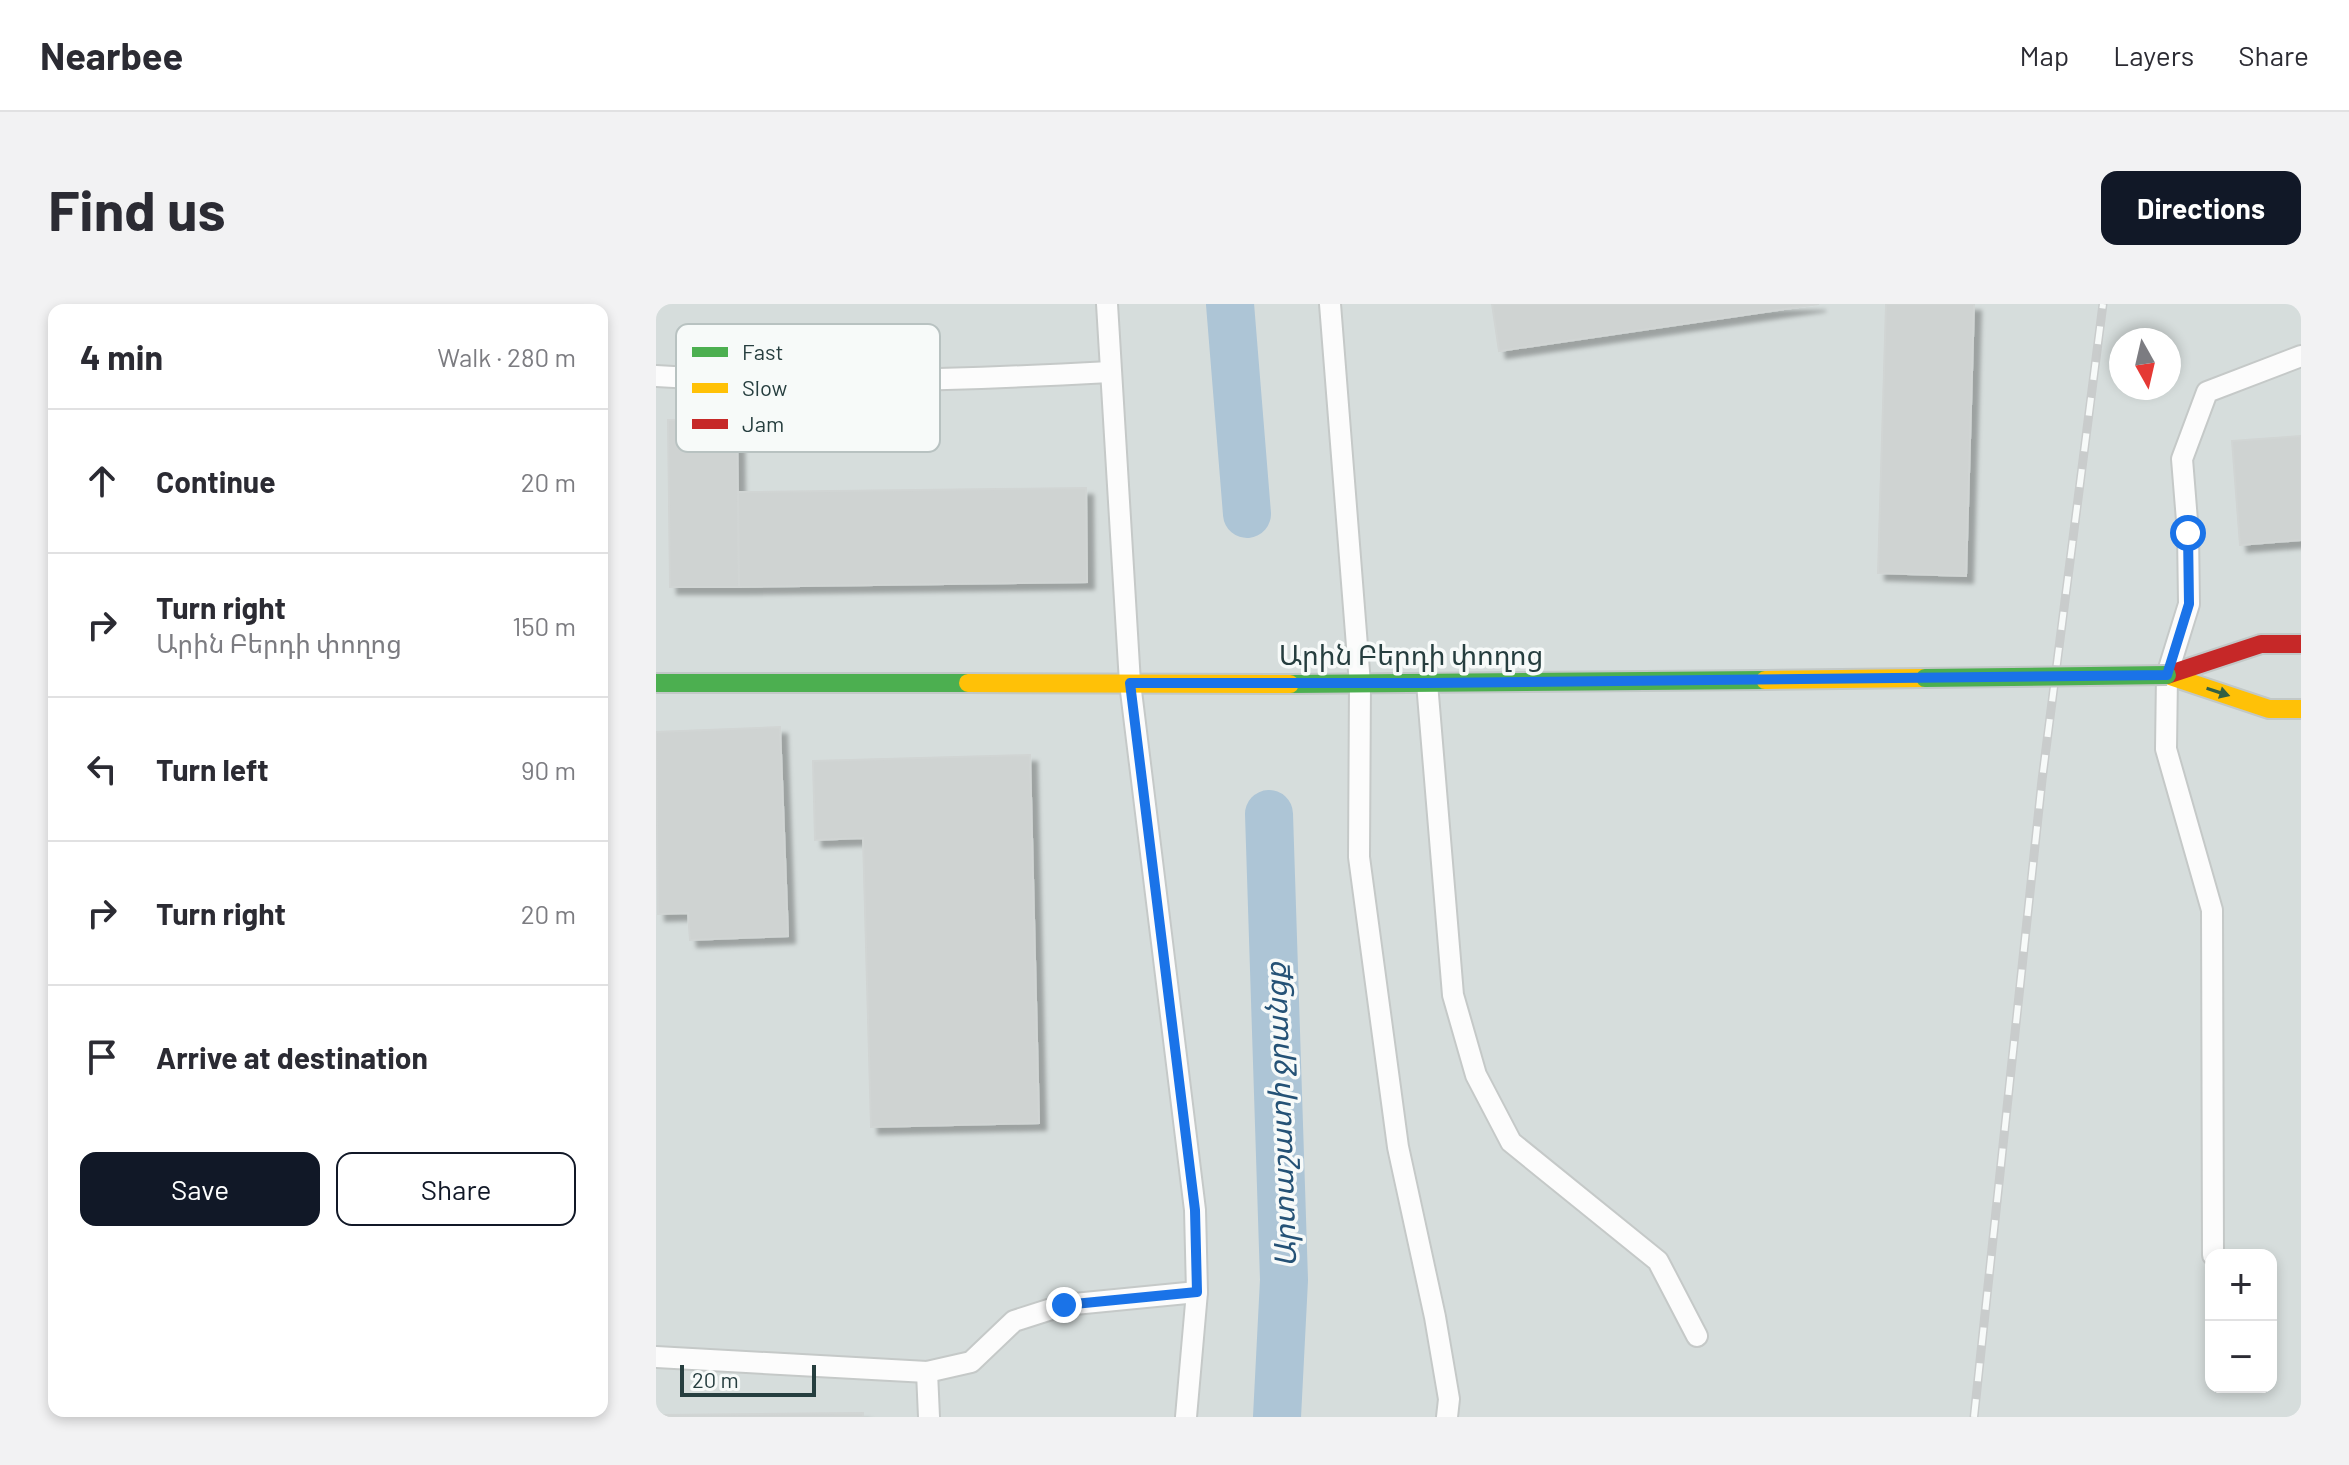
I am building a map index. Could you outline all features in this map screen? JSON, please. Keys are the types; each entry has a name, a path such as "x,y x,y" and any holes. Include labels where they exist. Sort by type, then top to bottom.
{"street":[{"name":"Արին Բերդի փողոց","path":"656,683 1360,684 2167,675 2261,644 2301,644"},
{"name":"Արին Բերդի փողոց","path":"2167,675 2269,709 2301,709"}],"lane":[{"path":"1107,304 1130,683 1195,1210 1197,1292 1186,1417"},
{"path":"1330,304 1360,684 1359,857 1398,1147 1435,1317 1449,1399 1447,1417"},
{"path":"2213,1249 2212,910 2166,749 2167,675 2189,604 2188,533 2182,459 2207,392 2301,356"},
{"path":"940,379 1110,372"},
{"path":"656,376 676,377"},
{"path":"1427,683 1453,995 1476,1075 1511,1142 1658,1261 1697,1336"},
{"path":"656,1357 927,1372 971,1362 1014,1321 1064,1305 1197,1292"},
{"path":"927,1372 929,1417"}],"shaded area":[{"path":"656,304 2301,304 2301,1417 656,1417"}],"building":[{"path":"1492,304 1819,304 1499,351"},
{"path":"1886,304 1974,304 1966,576 1878,573"},
{"path":"668,420 676,420 676,452 737,452 739,587 670,587"},
{"path":"2301,436 2301,540 2240,545 2232,441"},
{"path":"1086,488 1087,582 739,587 738,492"},
{"path":"780,727 788,936 690,940 688,913 658,914 656,732"},
{"path":"1030,755 1039,1123 871,1127 863,838 815,840 813,761"},
{"path":"863,1413 863,1417 656,1417 656,1415"}],"waterway":[{"name":"Արտաշատի ջրանցք","path":"1230,304 1247,514"},
{"name":"Արտաշատի ջրանցք","path":"1269,814 1284,1280 1277,1417"}],"railway":[{"path":"1974,1417 2042,780 2103,304"}],"traffic: fast":[{"path":"1925,678 2167,675"},
{"path":"1290,684 1765,680"},
{"path":"656,683 968,683"}],"traffic: slow":[{"path":"2167,675 2269,709 2301,709"},
{"path":"1765,680 1925,678"},
{"path":"968,683 1290,684"}],"traffic: jam":[{"path":"2167,675 2261,644 2301,644"}],"route":[{"path":"1064,1305 1197,1292 1195,1210 1130,683 2167,675 2189,604 2188,533"}]}
